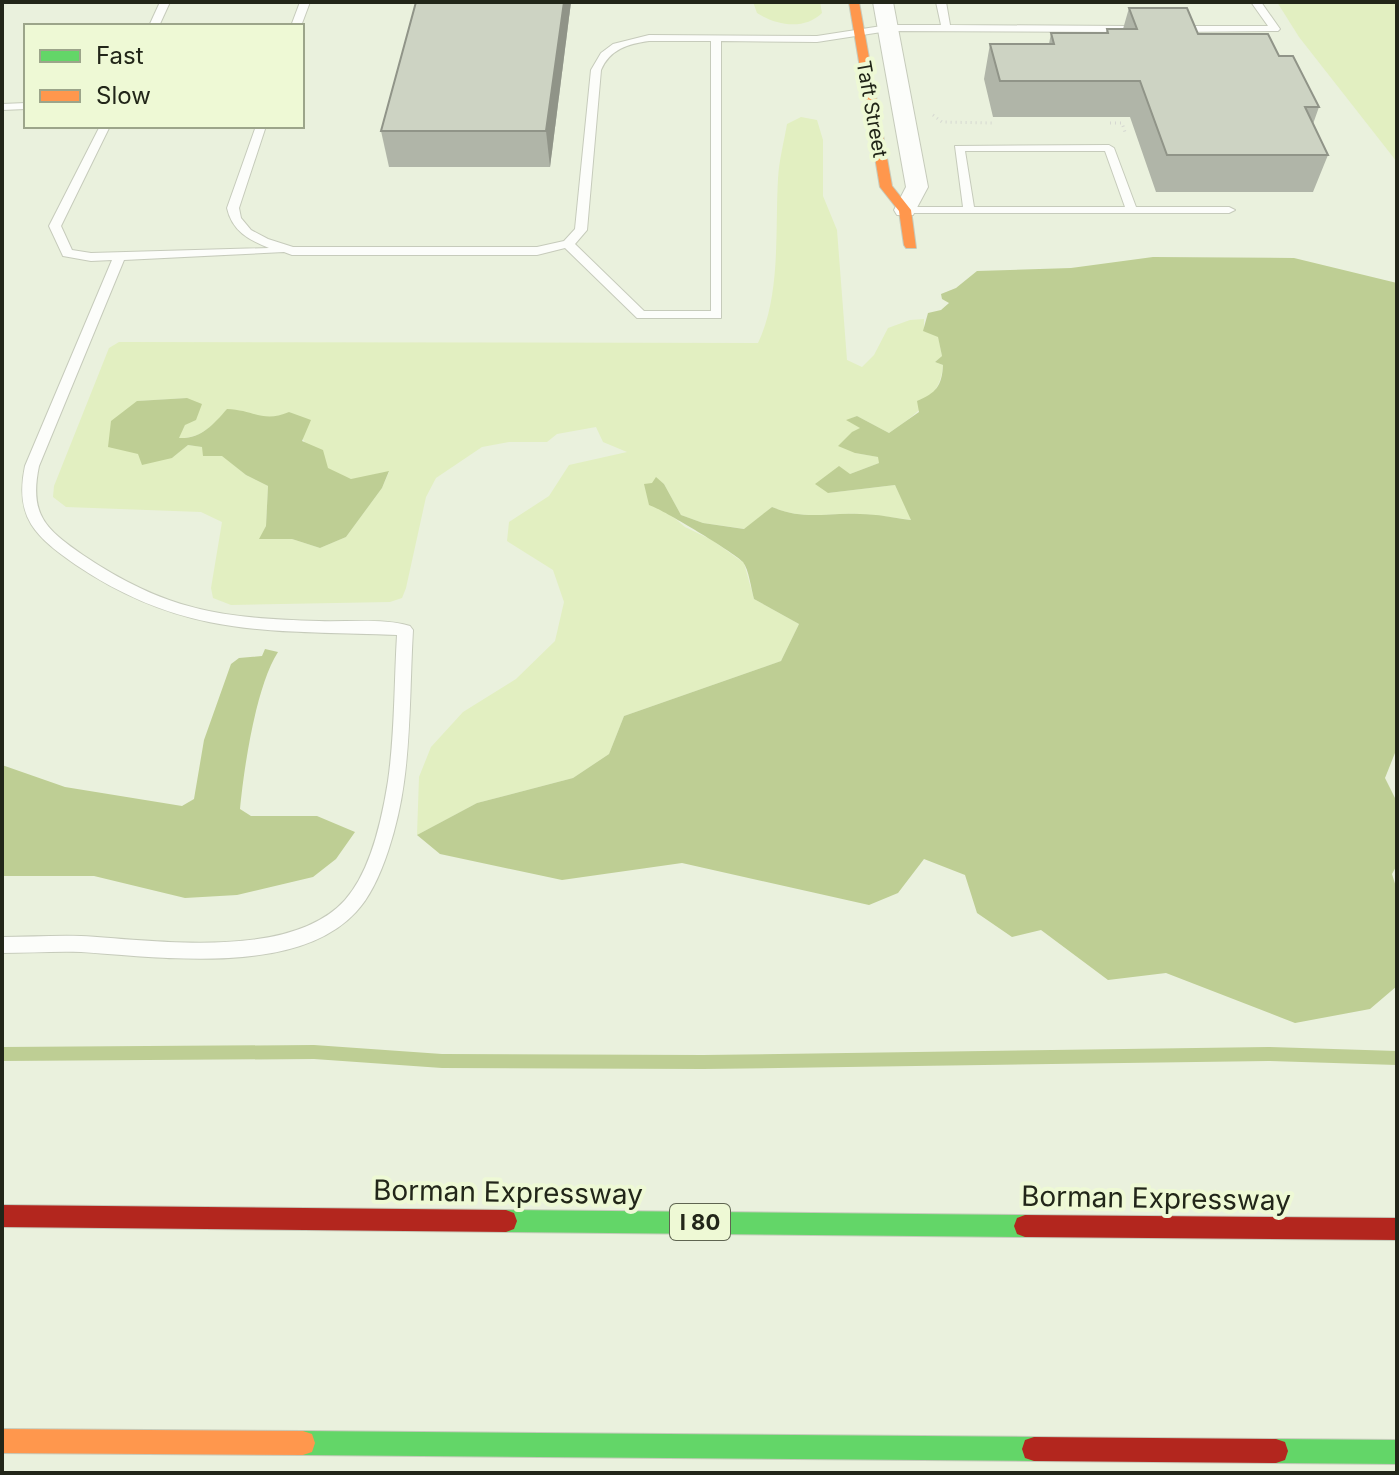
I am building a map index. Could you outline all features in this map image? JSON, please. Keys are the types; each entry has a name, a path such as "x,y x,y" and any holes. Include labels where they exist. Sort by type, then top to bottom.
{"main road":[{"name":"Taft Street","path":"854,2 886,187 905,210 911,245"},
{"name":"Borman Expressway","path":"2,1216 1397,1229"},
{"path":"2,1441 1397,1452"}],"street":[{"name":"Taft Street","path":"883,2 917,187 905,210"}],"lane":[{"path":"155,24 165,2"},
{"path":"297,24 305,2"},
{"path":"941,2 946,28"},
{"path":"1165,29 1275,29 1256,2"},
{"path":"104,128 55,226 67,253 120,256 292,251 537,251 568,244 581,230 596,70 604,54 624,43 649,38 807,39 888,28 1134,29"},
{"path":"568,244 641,315 717,315 716,38"},
{"path":"2,107 24,106"},
{"path":"260,128 233,208 233,219 264,243 292,251"},
{"path":"969,210 959,148 1109,148 1132,210"},
{"path":"905,210 1229,210"},
{"path":"2,945 91,945 138,951 167,950 267,946 315,934 351,906 362,888 396,780 405,630 227,621 184,612 113,583 56,544 35,520 26,495 32,466 120,256"}],"shaded area":[{"path":"753,2 820,2 822,13 799,24 782,23 757,13"},
{"path":"1277,2 1397,2 1397,162 1299,37"},
{"path":"801,117 817,120 823,140 823,196 837,230 847,360 862,367 874,355 888,328 910,320 924,319 924,331 938,336 942,356 935,362 943,365 932,396 889,433 857,416 848,420 861,428 855,453 879,457 879,463 850,474 828,493 895,485 912,520 861,514 795,514 772,507 745,529 703,523 681,515 664,484 656,478 653,483 664,509 685,527 712,540 744,563 754,599 799,624 781,661 624,716 609,754 573,778 477,803 417,835 419,777 431,747 463,712 516,679 555,641 564,602 553,570 507,541 509,522 549,496 569,465 627,452 603,442 596,427 557,434 547,442 509,442 482,447 436,478 426,497 406,588 402,598 390,602 231,605 213,598 211,588 222,522 201,512 66,507 53,497 54,486 109,348 119,342 758,343 774,284 779,172 787,124","holes":["187,398 185,425 178,438 200,434 227,410 266,417 290,412 306,444 330,471 352,479 389,472 382,488 346,537 320,548 292,539 260,539 266,526 268,486 246,475 222,455 203,456 203,447 188,445 172,458 138,454 137,401"]},
{"path":"1153,257 1294,258 1397,283 1397,748 1385,778 1397,802 1397,865 1392,874 1397,890 1397,986 1370,1009 1295,1023 1166,973 1108,980 1041,930 1012,937 977,913 965,875 924,859 898,893 869,905 682,863 562,880 440,854 417,835 477,803 573,778 609,754 624,716 781,661 799,624 754,599 747,570 737,557 649,505 644,484 652,483 656,477 664,484 681,515 703,523 744,529 772,507 795,514 866,514 911,520 895,485 828,493 815,484 839,466 850,474 879,463 878,457 838,446 860,428 846,420 857,416 889,433 919,412 917,401 937,388 943,365 935,362 942,356 938,337 923,331 928,313 941,310 949,303 942,299 941,294 956,288 977,271 1071,268"},
{"path":"187,398 202,404 196,420 185,425 179,438 200,433 227,409 265,416 289,412 311,420 302,441 323,450 328,468 351,479 389,471 382,488 346,537 320,548 292,539 259,539 266,526 268,486 246,475 222,456 203,456 202,447 188,445 172,458 142,465 138,454 108,447 111,421 137,401"},
{"path":"265,649 278,652 257,706 240,809 251,816 317,816 355,832 336,859 313,877 237,895 185,898 94,876 2,876 2,765 65,787 182,806 194,799 204,740 231,664 239,658 262,656"}],"building":[{"path":"416,2 564,2 546,131 381,131"},
{"path":"1129,8 1187,8 1198,34 1268,34 1279,56 1293,56 1319,107 1305,107 1328,155 1167,155 1140,81 1000,81 990,44 1054,44 1051,33 1108,33 1107,29 1137,29"}],"waterway":[{"path":"2,1054 314,1052 442,1061 703,1062 1268,1054 1397,1058"}],"traffic: fast":[{"path":"506,1221 1025,1226"},
{"path":"303,1443 1034,1449"},
{"path":"1276,1451 1397,1452"}],"traffic: slow":[{"path":"854,2 886,187 905,210 911,245"},
{"path":"2,1441 303,1443"}],"traffic: jam":[{"path":"2,1216 506,1221"},
{"path":"1025,1226 1397,1229"},
{"path":"1034,1449 1276,1451"}]}
